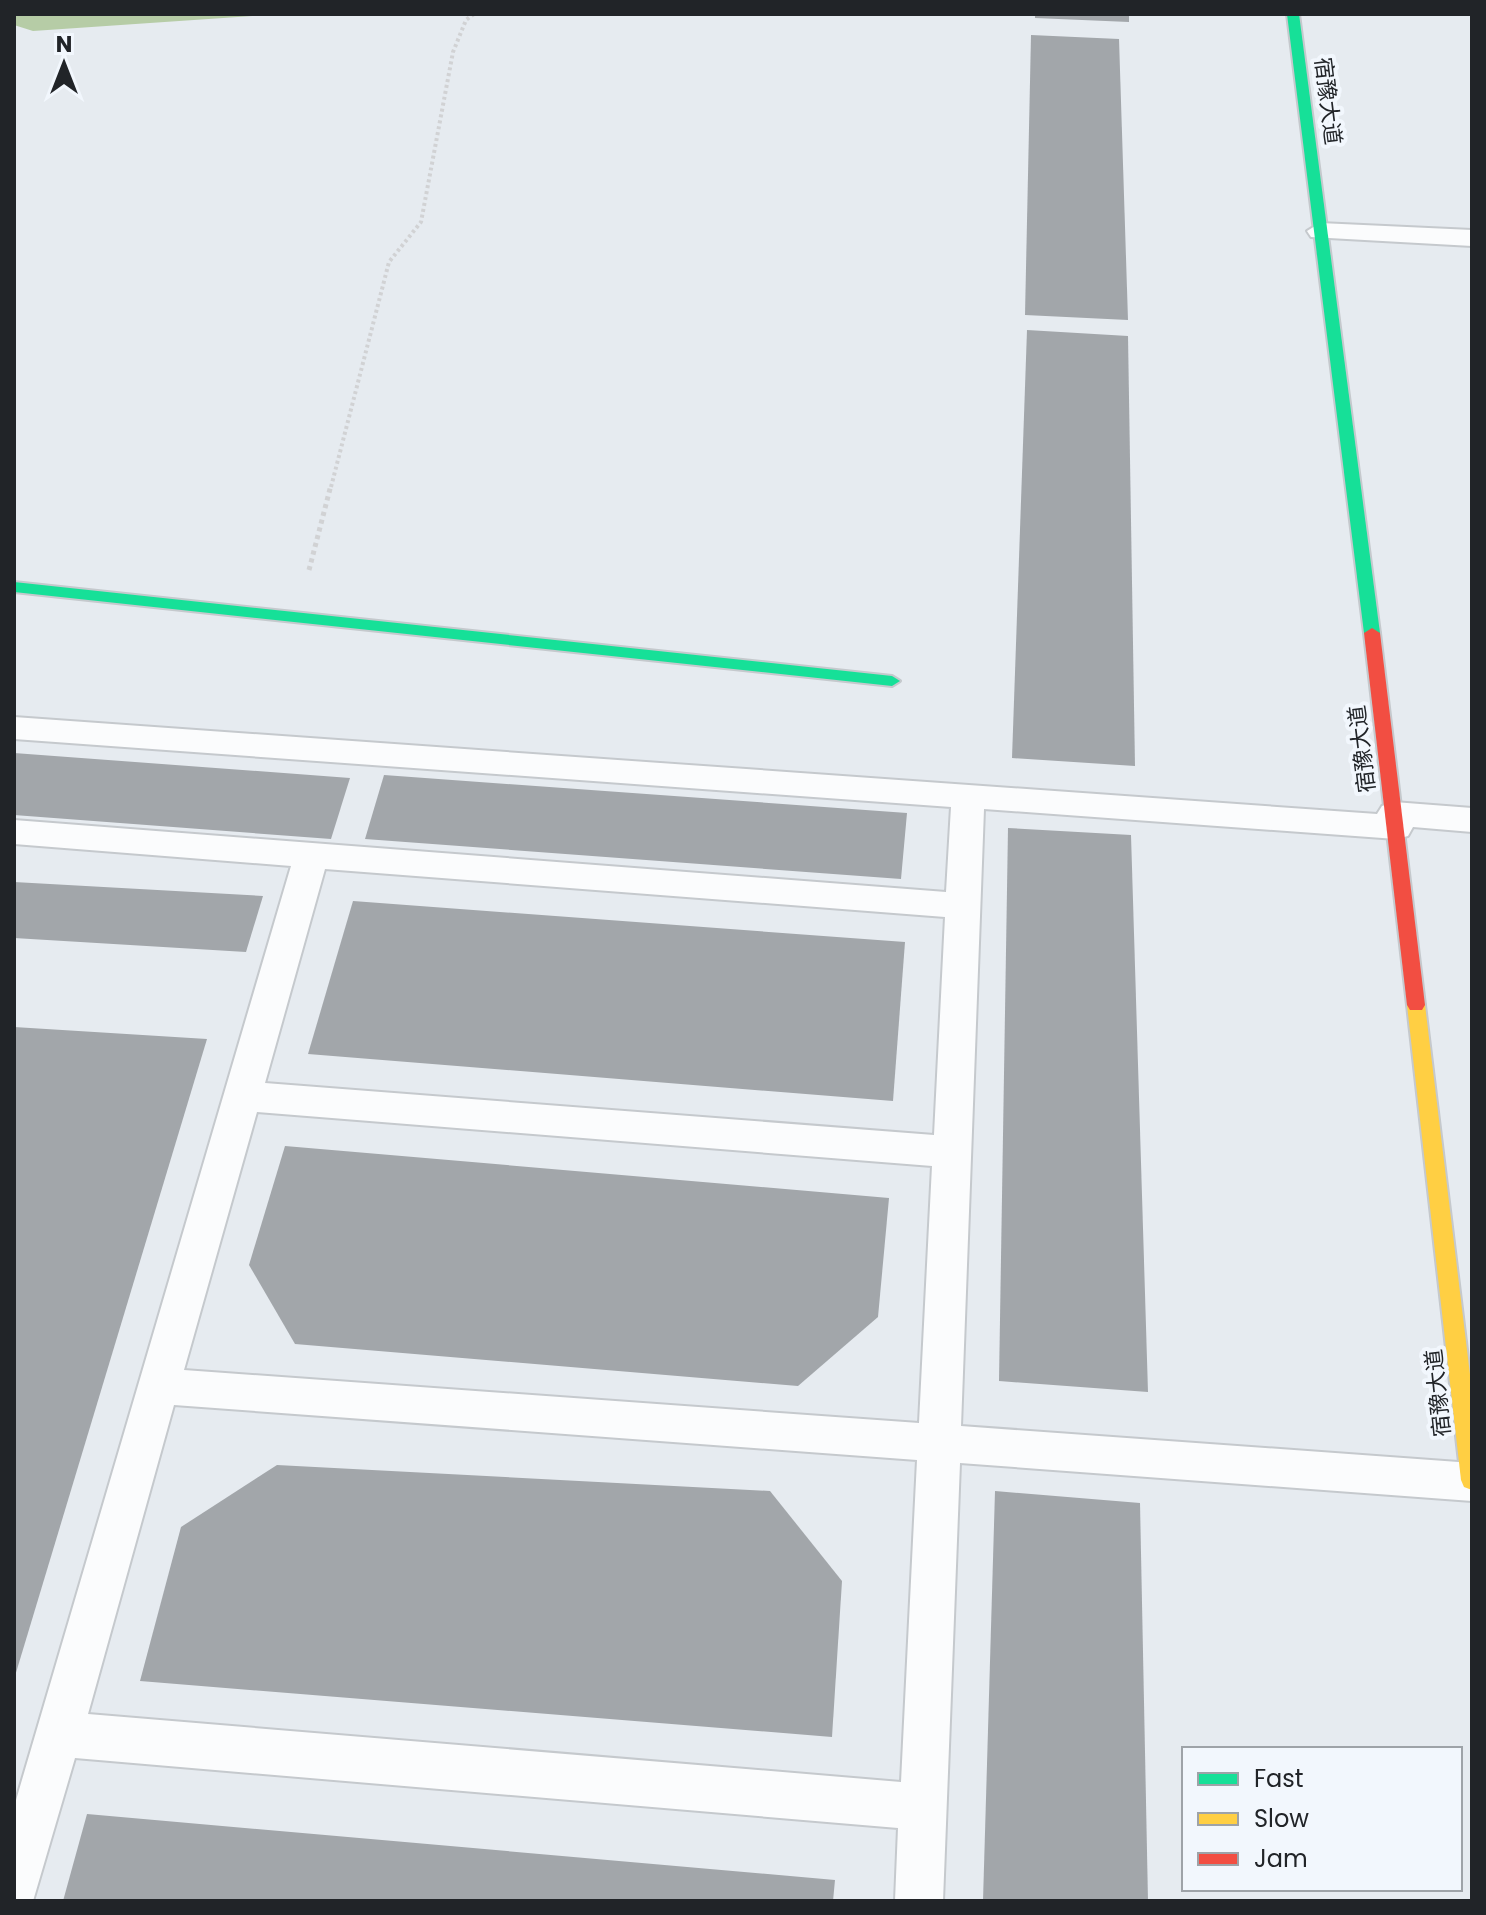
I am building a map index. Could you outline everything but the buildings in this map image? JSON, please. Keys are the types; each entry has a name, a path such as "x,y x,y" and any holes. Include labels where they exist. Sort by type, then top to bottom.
{"street":[{"name":"宿豫大道","path":"1293,14 1395,820 1472,1481"},
{"path":"14,587 892,681"}],"lane":[{"path":"1320,231 1472,238"},
{"path":"14,728 968,796 1395,820 1472,820"},
{"path":"919,1901 968,796"},
{"path":"14,832 963,906"},
{"path":"14,1889 25,1815 59,1734 312,855"},
{"path":"243,1096 952,1152"},
{"path":"159,1386 1472,1481"},
{"path":"59,1734 923,1807"}],"path":[{"path":"297,617 389,262 421,222 453,52 466,20 474,14"}],"shaded area":[{"path":"14,14 282,14 33,31 14,25"}],"traffic: fast":[{"path":"1293,14 1372,633"},
{"path":"14,587 892,681"}],"traffic: slow":[{"path":"1416,1005 1472,1480"}],"traffic: jam":[{"path":"1372,633 1416,1005"}]}
